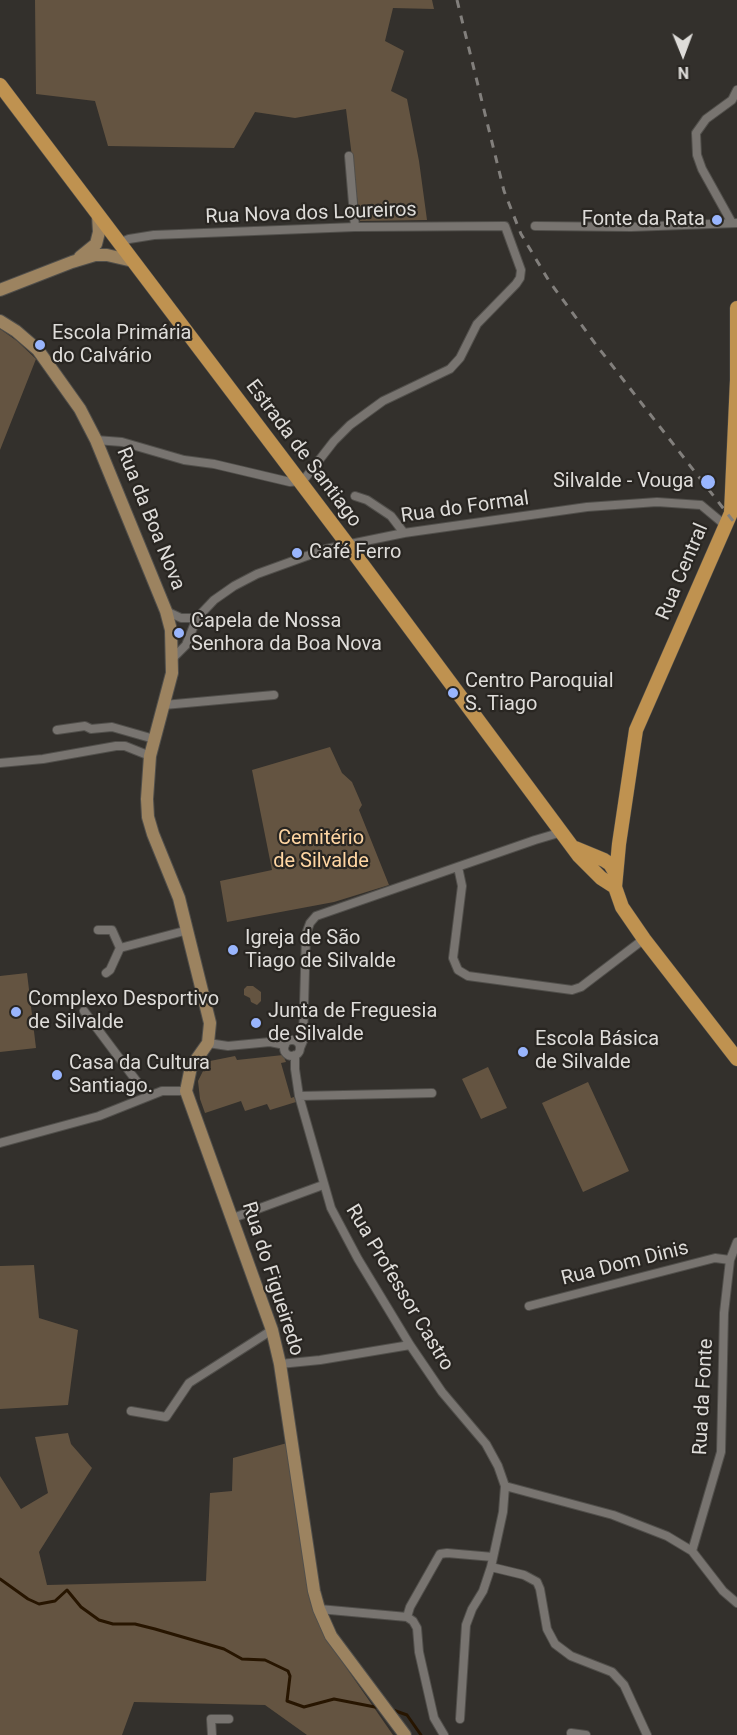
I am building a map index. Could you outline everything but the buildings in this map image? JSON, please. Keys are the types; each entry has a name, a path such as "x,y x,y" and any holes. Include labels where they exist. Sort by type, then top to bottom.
{"main road":[{"name":"Estrada de Santiago","path":"0,85 348,545 579,856 614,866"},
{"path":"96,250 99,232 98,215"},
{"path":"0,299 5,289 96,250 105,239 119,243"},
{"path":"96,250 133,261"},
{"name":"Rua Central","path":"614,866 636,730 731,518 737,380 737,308"},
{"name":"Rua da Boa Nova","path":"1,320 38,350 80,409 96,440 166,611 171,630 172,673 150,756 148,817 179,898 188,930 210,1023 207,1042"},
{"path":"614,866 622,907 737,1059"},
{"path":"186,1091 191,1067 207,1042"},
{"name":"Rua do Figueiredo","path":"186,1091 272,1330 280,1364 310,1569 319,1609 331,1636 405,1735"}],"street":[{"path":"535,226 734,223 702,169 697,155 696,133 706,119 732,100 737,90"},
{"path":"349,156 355,227"},
{"name":"Rua Nova dos Loureiros","path":"119,243 154,235 355,227 504,226 519,261 521,270 519,278 497,305 477,324 460,358 450,369 383,401 350,425 334,441 306,477 299,481"},
{"path":"96,440 122,442 184,460 214,464 290,482 299,481"},
{"path":"355,496 367,500 391,516 404,533"},
{"name":"Rua do Formal","path":"197,618 214,600 257,574 309,555 404,533 587,507 657,502 701,505 731,518"},
{"path":"166,611 181,618 197,618 186,645 173,658"},
{"path":"164,705 274,695"},
{"path":"57,730 85,726 91,729 112,727 154,739"},
{"path":"0,763 43,759 116,746 125,746 150,756"},
{"name":"Rua Professor Castro","path":"505,1486 498,1466 486,1444 442,1392 410,1345 343,1233 331,1208 323,1185 295,1069 297,1052 303,1041 306,934 310,923 316,916 562,832"},
{"path":"458,867 462,886 453,958 458,970 468,976 572,990 581,987 644,939"},
{"path":"98,930 112,930 120,948 110,970 106,973"},
{"path":"120,948 188,930"},
{"path":"84,1011 147,1095"},
{"path":"207,1042 228,1046 270,1042 288,1043 296,1042 297,1052 289,1056 285,1052 288,1043 302,1021"},
{"path":"0,1143 99,1116 147,1095 162,1091 186,1091"},
{"path":"300,1096 432,1093"},
{"path":"233,1218 323,1185"},
{"name":"Rua da Fonte","path":"692,1551 721,1452 724,1313 730,1260 737,1242"},
{"name":"Rua Dom Dinis","path":"529,1306 715,1258 730,1260"},
{"path":"131,1411 166,1417 189,1383 272,1330"},
{"path":"280,1364 320,1360 410,1345"},
{"path":"460,1719 466,1625 483,1591 491,1568 503,1512 505,1486 612,1515 667,1536 692,1551 723,1591 737,1603"},
{"path":"407,1617 410,1607 440,1554 493,1557"},
{"path":"491,1568 524,1575 537,1582 547,1629 555,1644 571,1656 612,1672 624,1684 647,1735"},
{"path":"319,1609 407,1617 413,1621 417,1628 419,1652 434,1718 444,1735"},
{"path":"212,1735 211,1719 229,1719"},
{"path":"571,1733 586,1735"}],"green space":[{"path":"35,0 432,0 434,9 393,8 385,41 404,51 391,91 407,99 427,220 360,221 346,109 295,118 255,112 234,148 108,146 95,101 36,94"},
{"path":"0,329 36,359 0,450"},
{"name":"Cemitério de Silvalde","path":"330,747 342,773 352,782 362,805 359,810 389,885 334,902 227,922 220,881 272,870 252,770"},
{"name":"Complexo Desportivo de Silvalde","path":"27,973 36,1048 0,1052 0,976"},
{"path":"247,986 253,986 261,992 261,1001 257,1005 244,995 244,989"},
{"path":"283,1055 286,1062 281,1063 291,1098 294,1097 296,1102 270,1110 267,1104 245,1111 241,1101 205,1113 200,1099 198,1081 210,1061 235,1056 237,1060"},
{"path":"488,1067 507,1108 481,1119 462,1079"},
{"path":"588,1082 629,1171 583,1192 542,1103"},
{"path":"34,1265 39,1318 78,1330 68,1405 0,1409 0,1266"},
{"path":"68,1433 71,1444 92,1468 39,1552 47,1585 206,1581 210,1493 232,1491 233,1458 287,1443 325,1637 393,1735 307,1735 265,1705 134,1702 122,1735 0,1735 0,1476 21,1509 48,1493 35,1437"}],"waterway":[{"path":"0,1579 39,1604 55,1601 67,1590 81,1607 99,1620 113,1624 135,1624 224,1649 242,1659 265,1660 288,1671 290,1676 287,1701 304,1707 334,1699 380,1708"},
{"path":"393,1710 407,1715 421,1735"}],"railway":[{"path":"457,0 504,191 521,234 549,281 597,346 737,526"}],"place":[{"name":"Fonte da Rata","path":"717,220"},
{"name":"Escola Primária do Calvário","path":"40,345"},
{"name":"Silvalde - Vouga","path":"708,482"},
{"name":"Café Ferro","path":"297,553"},
{"name":"Capela de Nossa Senhora da Boa Nova","path":"179,633"},
{"name":"Centro Paroquial S. Tiago","path":"453,693"},
{"name":"Igreja de São Tiago de Silvalde","path":"233,950"},
{"name":"Complexo Desportivo de Silvalde","path":"16,1012"},
{"name":"Junta de Freguesia de Silvalde","path":"256,1023"},
{"name":"Escola Básica de Silvalde","path":"523,1052"},
{"name":"Casa da Cultura Santiago.","path":"57,1075"}]}
